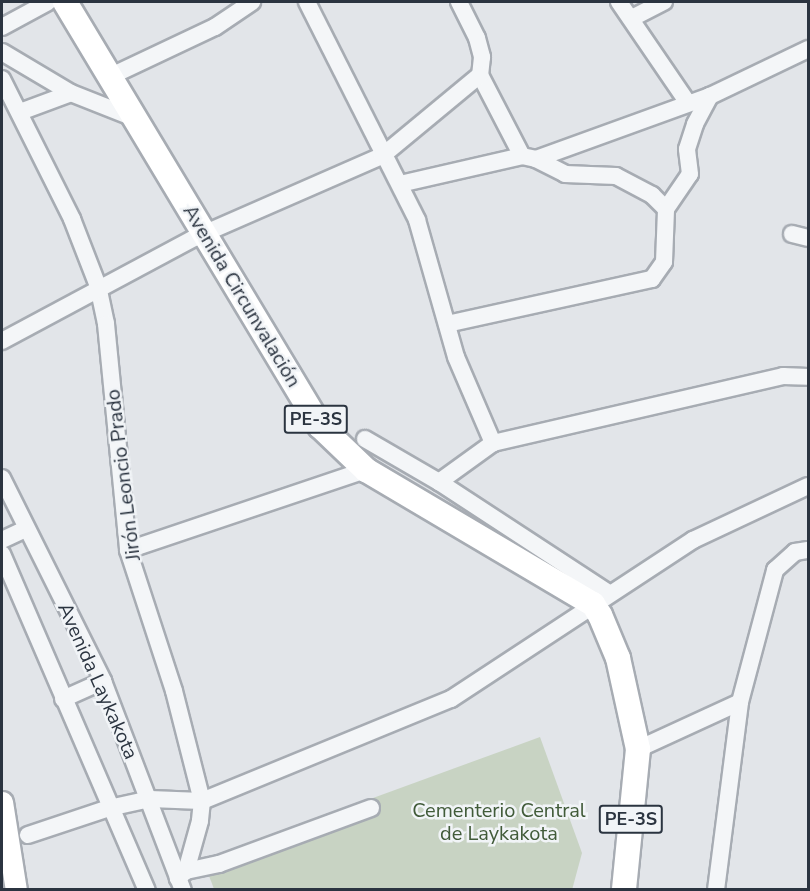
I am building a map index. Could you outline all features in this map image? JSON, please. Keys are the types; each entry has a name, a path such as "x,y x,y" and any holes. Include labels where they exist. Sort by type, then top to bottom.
{"highway":[{"name":"Avenida Circunvalación","path":"64,2 320,426 366,470 601,599"},
{"name":"PE-3S","path":"601,599 618,658 638,749 624,890"},
{"name":"PE-3S","path":"613,890 624,799 638,749"}],"main road":[{"path":"2,802 5,842 16,890"}],"street":[{"path":"2,27 48,2"},
{"path":"109,77 216,27 252,2"},
{"path":"307,2 382,156 400,184 417,220 456,357 494,443"},
{"path":"459,2 477,38 482,57 480,75 529,158 565,174 616,176 652,195 666,209"},
{"path":"619,2 688,103"},
{"path":"632,18 664,2"},
{"path":"400,184 529,158 710,96 808,49"},
{"path":"2,52 71,93 134,118"},
{"path":"2,341 98,286 205,234 382,156 480,75"},
{"name":"Jirón Leoncio Prado","path":"2,79 72,219 98,286 106,324 128,550 174,691 202,801 201,821 182,879"},
{"path":"20,112 71,93"},
{"path":"447,324 652,279 664,262 666,209 690,174 687,149 695,124 710,96"},
{"path":"439,482 494,443 783,376 808,377"},
{"path":"365,439 439,482 601,599"},
{"path":"128,550 366,470"},
{"name":"Avenida Laykakota","path":"2,478 103,681 182,879"},
{"path":"5,842 109,808 150,799 202,801 451,699 693,540 808,486"},
{"path":"2,540 26,529"},
{"path":"716,890 740,702 775,570 795,552 808,550"},
{"name":"Avenida Laykakota","path":"2,554 109,808 147,890"},
{"path":"63,699 103,681"},
{"path":"638,749 740,702"},
{"path":"182,879 371,808"}],"green space":[{"name":"Cementerio Central de Laykakota","path":"540,737 582,853 572,890 214,889 203,860"}]}
